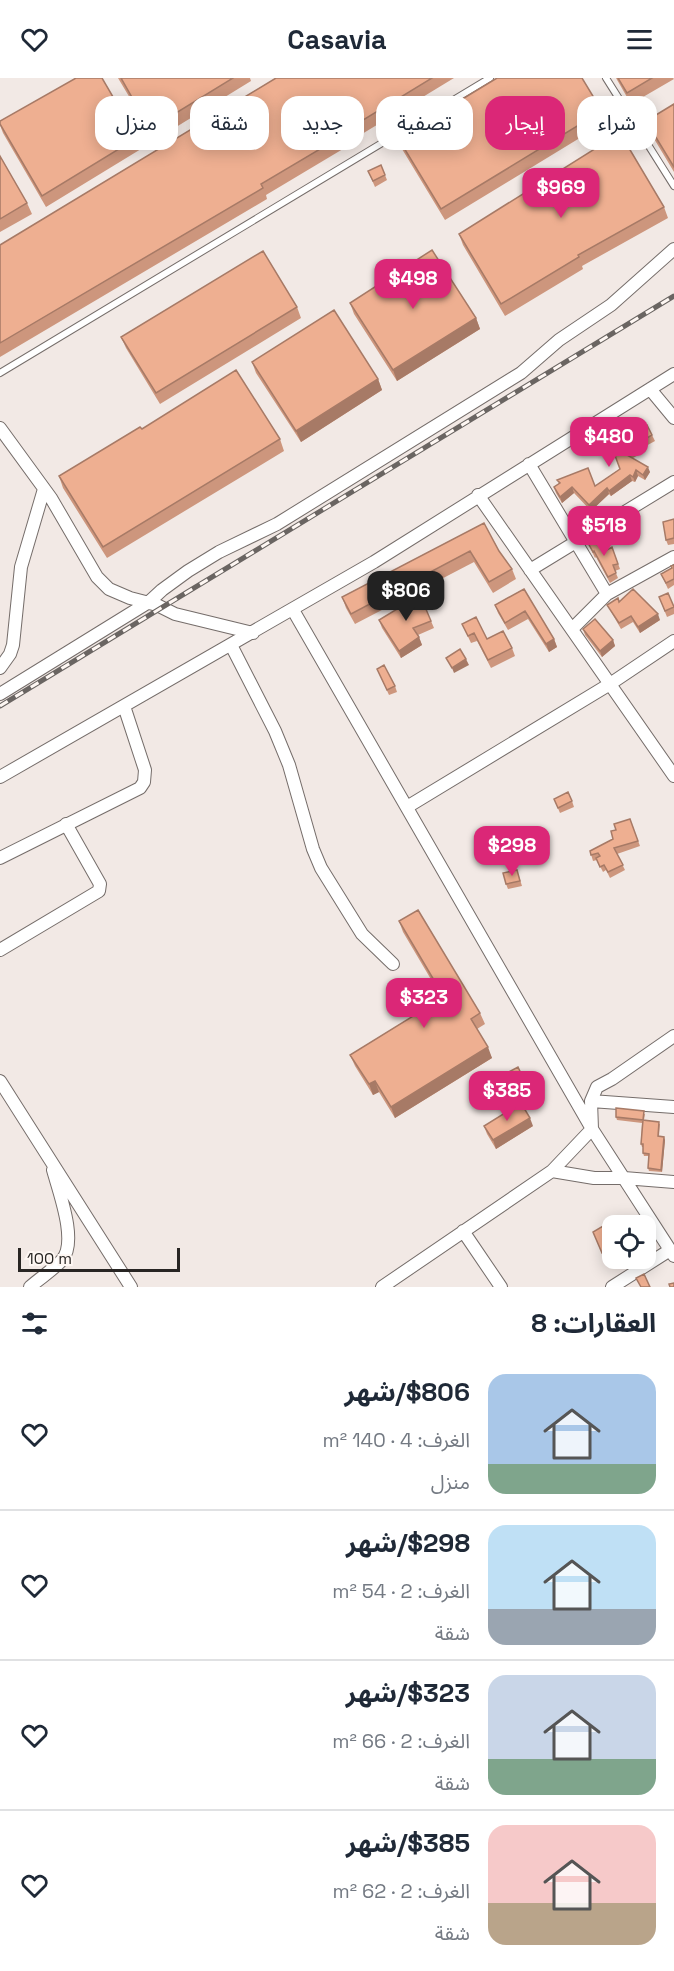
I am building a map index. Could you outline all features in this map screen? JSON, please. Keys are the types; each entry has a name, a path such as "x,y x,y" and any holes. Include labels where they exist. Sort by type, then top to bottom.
{"street":[{"path":"0,694 149,602 188,571 219,552 277,524 521,373 559,340 611,305 674,249"},
{"path":"0,777 374,562 672,376"},
{"path":"650,389 674,418"},
{"path":"0,428 44,489 97,577 109,589 191,619 253,633"},
{"path":"529,464 607,594"},
{"path":"530,570 674,482"},
{"path":"0,668 10,654 13,645 21,567 44,489"},
{"path":"478,495 674,776"},
{"path":"572,629 607,594 674,556"},
{"path":"293,610 592,1129 672,1253 612,1287"},
{"path":"407,807 610,684 674,641"},
{"path":"231,645 290,765 313,849 321,868 362,934 393,964"},
{"path":"0,858 133,793 144,782 145,770 124,706"},
{"path":"0,950 99,891 100,884 66,824"},
{"path":"382,1287 552,1171 592,1129 591,1101 597,1087 674,1036"},
{"path":"0,1082 131,1287"},
{"path":"591,1101 674,1107"},
{"path":"30,1287 61,1261 69,1245 68,1229 51,1161"},
{"path":"552,1171 594,1178 674,1182"},
{"path":"463,1231 501,1287"}],"lane":[{"path":"0,373 490,78"},
{"path":"606,78 674,186"}],"building":[{"path":"76,78 102,78 112,96 95,96 95,150 117,150 42,196 0,121"},
{"path":"121,78 233,78 204,96 190,96 190,104 178,112 178,96 131,96"},
{"path":"276,78 432,78 402,96 376,96 376,112 364,119 364,96 281,96 281,150 318,150 261,184 263,188 0,343 0,245 157,150 178,150 178,137 190,130 190,150 269,150 269,96 246,96"},
{"path":"497,78 582,78 593,96 577,96 577,126 565,134 565,96 485,96 485,150 538,150 441,209 405,150 473,150 473,96 467,96"},
{"path":"618,78 652,78 627,93"},
{"path":"674,104 674,167 657,139 657,114"},
{"path":"593,150 630,150 664,207 578,255 579,257 501,304 459,234"},
{"path":"0,156 27,203 0,219"},
{"path":"381,165 385,175 373,181 368,171"},
{"path":"432,250 476,318 393,370 350,303"},
{"path":"263,251 297,307 156,393 121,337"},
{"path":"334,310 378,379 296,431 252,362"},
{"path":"236,370 280,439 103,547 59,476 140,427 142,429"},
{"path":"647,425 652,435 642,441 644,445 627,455 648,467 643,475 636,470 633,477 630,475 609,491 607,488 589,505 572,487 560,497 554,487 560,483 557,480 588,468 595,486 620,469 610,442"},
{"path":"674,519 674,538 666,540 663,522"},
{"path":"484,523 512,569 489,582 470,551 351,614 342,597"},
{"path":"596,537 605,551 612,547 618,564 613,565 616,573 608,577 588,543"},
{"path":"674,565 674,579 666,583 661,574"},
{"path":"524,589 554,639 546,644 525,611 505,623 495,605"},
{"path":"633,589 658,614 638,627 631,616 619,623 607,605 618,598 619,602"},
{"path":"668,593 674,607 665,611 659,597"},
{"path":"420,595 431,621 413,628 419,637 399,651 379,620"},
{"path":"476,617 487,639 503,631 512,648 488,660 474,633 468,636 462,624"},
{"path":"595,619 613,640 600,651 583,629"},
{"path":"460,649 466,659 452,668 446,658"},
{"path":"384,665 395,686 387,690 377,669"},
{"path":"568,792 572,801 558,808 554,799"},
{"path":"630,819 638,841 614,848 623,865 608,872 604,865 600,867 596,858 600,856 598,853 591,855 590,851 613,839 611,831 616,830 614,824"},
{"path":"517,870 520,881 506,884 503,873"},
{"path":"418,910 480,1013 471,1019 488,1047 391,1107 375,1081 369,1084 350,1055 444,997 399,921"},
{"path":"518,1067 524,1080 511,1086 505,1074"},
{"path":"521,1103 530,1118 493,1140 484,1126"},
{"path":"616,1108 644,1111 643,1120 616,1117"},
{"path":"643,1120 659,1122 658,1136 664,1137 661,1170 648,1168 649,1154 643,1153 643,1144 641,1144"},
{"path":"602,1227 602,1253 593,1232"},
{"path":"644,1274 650,1287 641,1287 636,1278"}],"railway":[{"path":"0,706 674,296"}]}
